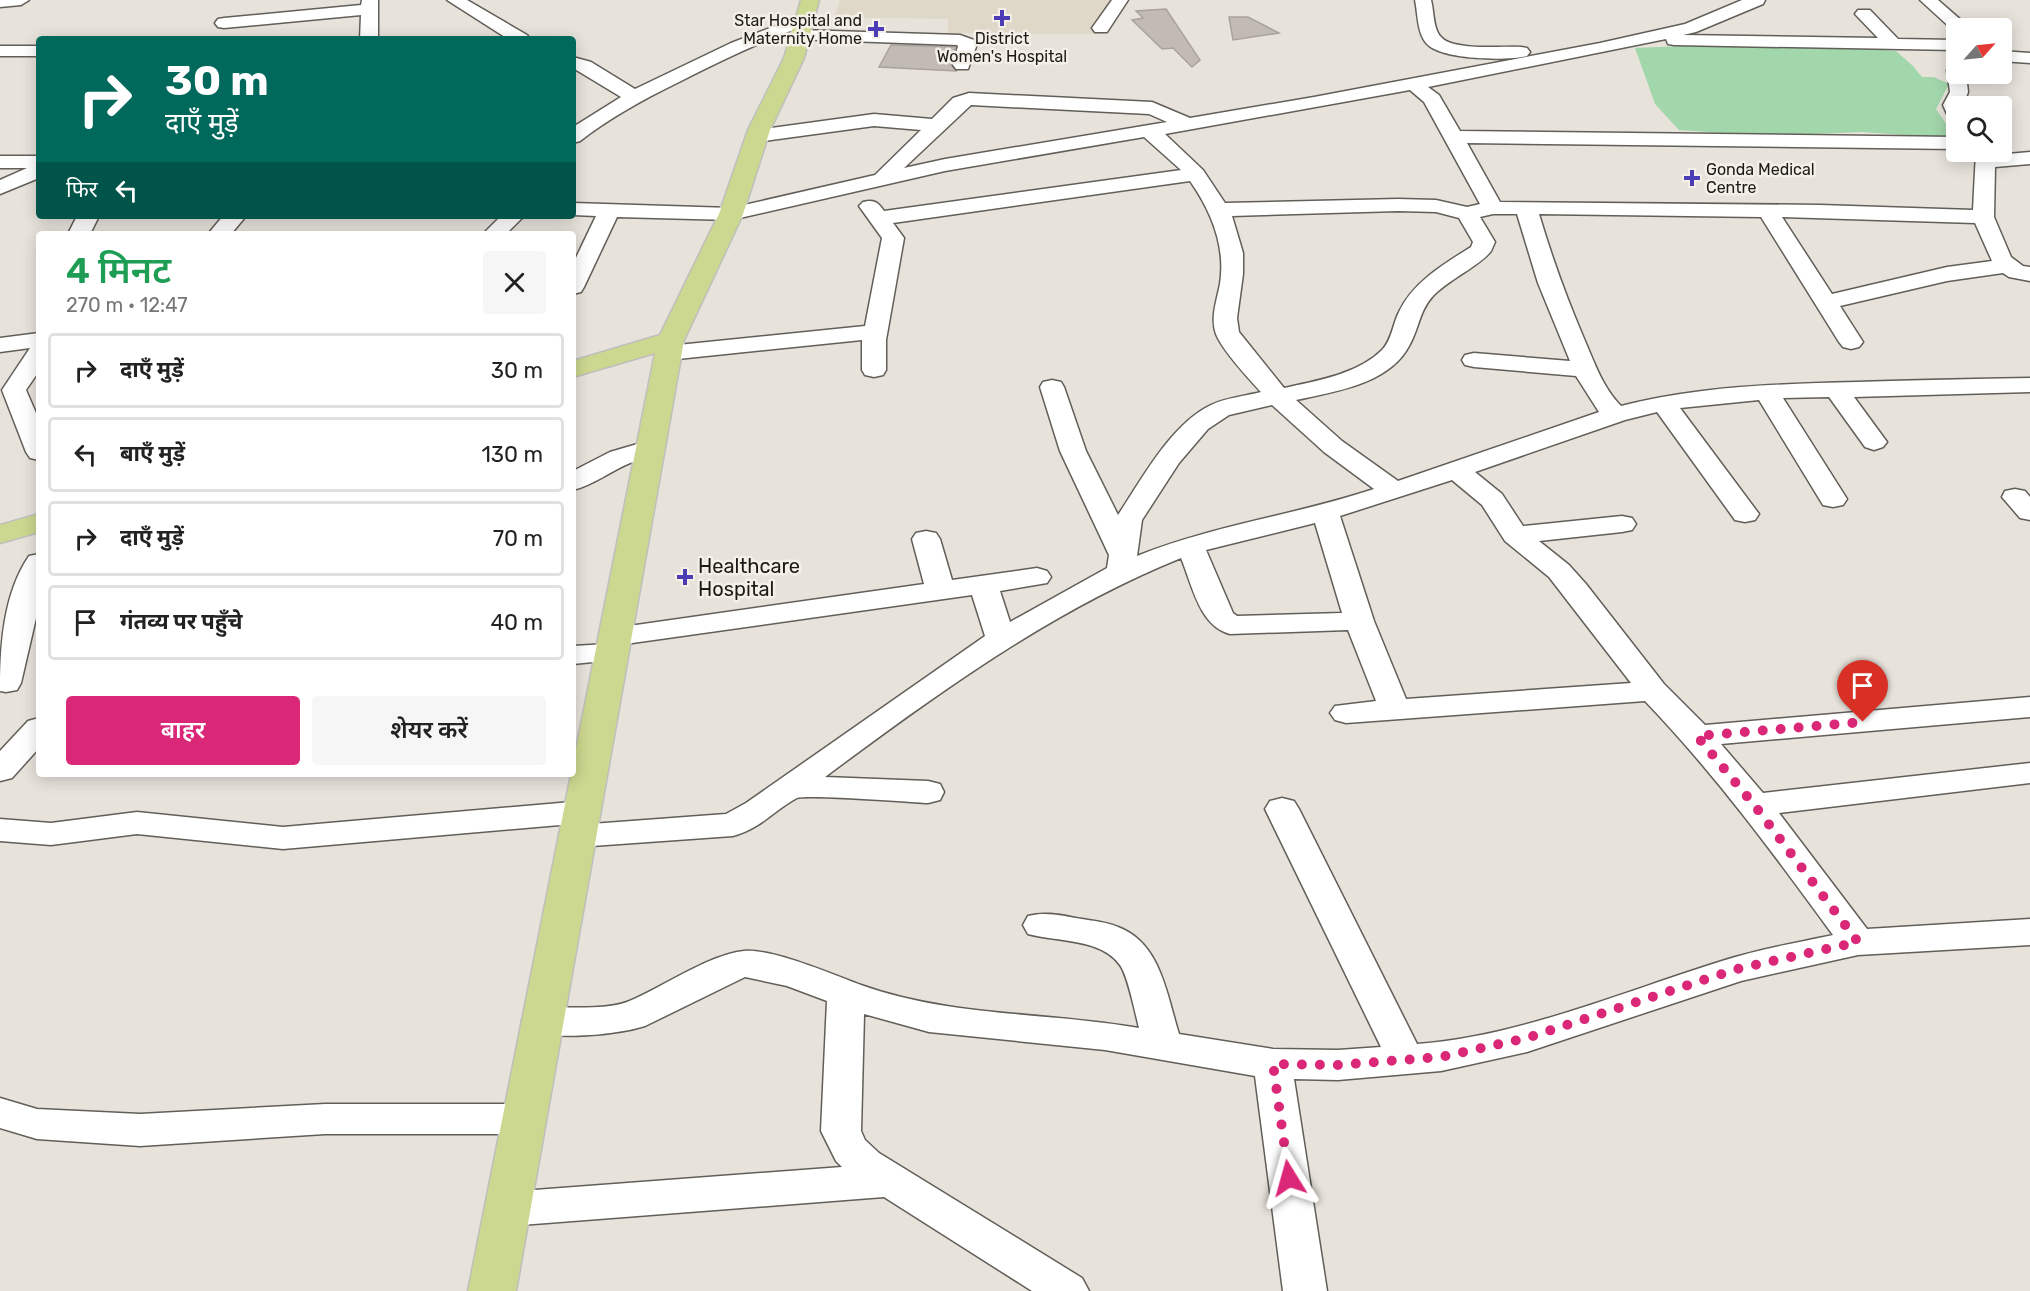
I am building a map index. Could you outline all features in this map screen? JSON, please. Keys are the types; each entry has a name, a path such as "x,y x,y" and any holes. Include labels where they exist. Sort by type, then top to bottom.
{"main road":[{"path":"492,1291 541,1021 580,824 584,746 614,645 669,346 730,214 757,136 794,58 805,18"},
{"path":"576,368 669,346"},
{"path":"0,534 36,524"}],"street":[{"path":"0,2 21,0"},
{"path":"454,0 516,36"},
{"path":"1101,28 1120,0"},
{"path":"1423,0 1432,39 1442,46 1465,50 1576,53"},
{"path":"576,209 730,214 884,177 1415,85 1576,53 1690,28 1757,0"},
{"path":"1928,0 1949,18"},
{"path":"224,23 369,4 369,36"},
{"path":"216,36 235,5"},
{"path":"1864,14 1893,44"},
{"path":"576,134 594,119 634,97 747,41 805,18 954,39 968,44 962,65"},
{"path":"1637,40 1946,45"},
{"path":"0,51 36,51"},
{"path":"2012,57 2030,58"},
{"path":"576,65 634,97"},
{"path":"1415,85 1432,99 1493,208"},
{"path":"884,177 960,102 977,98 1152,108 1188,124"},
{"path":"757,136 874,120 936,125"},
{"path":"1148,131 1183,158 1218,210 1230,239 1232,273 1226,308 1227,333 1263,382 1277,396 1363,470 1395,491"},
{"path":"1455,137 1946,143"},
{"path":"2012,158 2030,158"},
{"path":"0,162 36,162"},
{"path":"1985,162 1983,217 2001,259 2017,272 2030,273"},
{"path":"0,188 36,171"},
{"path":"880,218 1194,174"},
{"path":"853,185 893,238 893,248 875,332 874,370"},
{"path":"0,193 36,194"},
{"path":"1218,210 1398,205 1436,206 1467,213 1493,208 1526,208 1983,217"},
{"path":"1526,208 1549,283 1586,370 1605,404 1616,415"},
{"path":"576,281 610,210"},
{"path":"1768,211 1851,342"},
{"path":"1117,570 1128,520 1169,458 1199,424 1221,410 1340,381 1366,372 1389,356 1396,348 1411,310 1425,290 1480,251 1484,242 1467,213"},
{"path":"222,231 232,219"},
{"path":"497,231 510,219"},
{"path":"1825,303 1947,274 2007,266"},
{"path":"669,346 875,332"},
{"path":"0,345 36,340"},
{"path":"36,357 14,390 36,445"},
{"path":"1474,360 1586,370"},
{"path":"0,830 51,834 125,825 157,824 283,838 580,824 733,825 758,811 1001,639 1117,570 1190,546 1325,512 1395,491 1616,415 1663,403 1709,396 1766,392 2030,385"},
{"path":"1052,387 1072,451 1117,570"},
{"path":"1836,390 1874,442"},
{"path":"1766,392 1833,499"},
{"path":"1663,403 1745,514"},
{"path":"576,480 619,458 651,448"},
{"path":"1454,470 1474,483 1492,500 1515,535 1559,572 1576,590 1653,691 1697,736 1755,806 1858,942"},
{"path":"1325,512 1359,621 1395,709"},
{"path":"1515,535 1622,524"},
{"path":"926,539 940,591"},
{"path":"1190,546 1220,617 1230,625 1359,621"},
{"path":"6,683 27,594 36,570"},
{"path":"576,654 614,645 1037,577"},
{"path":"983,584 1001,639"},
{"path":"1346,713 1653,691"},
{"path":"1697,736 2030,707"},
{"path":"0,771 36,731"},
{"path":"1755,806 2030,773"},
{"path":"791,786 928,792"},
{"path":"1282,809 1406,1060"},
{"path":"1041,925 1107,936 1124,946 1138,961 1164,1046"},
{"path":"541,1021 613,1019 632,1016 732,967 746,964 796,975 875,1004 930,1018 1105,1036 1273,1064 1338,1065 1441,1057 1527,1038 1737,969 1858,942 2030,932"},
{"path":"846,994 841,1131 850,1150 866,1164 1050,1290"},
{"path":"1273,1064 1305,1291"},
{"path":"0,1113 37,1124 140,1130 325,1119 523,1119"},
{"path":"507,1209 892,1180"}],"shaded area":[{"name":"District Women's Hospital","path":"840,0 1125,0 1102,34 948,33 948,19 834,17"},
{"path":"1828,46 1896,51 1922,77 1934,77 1949,84 1936,109 1946,123 1946,136 1931,137 1862,132 1766,136 1679,130 1655,104 1635,48"}],"building":[{"path":"1166,9 1200,60 1192,67 1173,48 1162,49 1132,20 1143,18 1136,11"},
{"path":"1229,17 1248,17 1279,33 1233,40"},
{"path":"891,45 955,47 951,64 956,71 879,67"}],"place":[{"name":"District Women's Hospital","path":"1002,18"},
{"name":"Star Hospital and Maternity Home","path":"876,29"},
{"name":"Gonda Medical Centre","path":"1692,178"},
{"name":"Healthcare Hospital","path":"685,577"}],"route":[{"path":"1289,1178 1273,1064 1338,1065 1441,1057 1527,1038 1737,969 1858,942 1755,806 1697,736 1863,722"}]}
